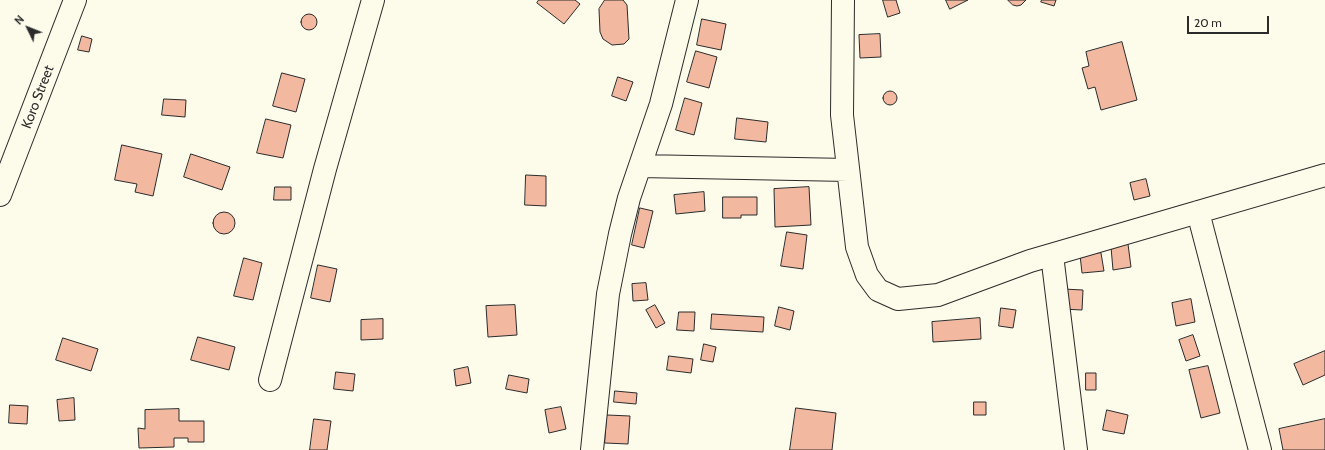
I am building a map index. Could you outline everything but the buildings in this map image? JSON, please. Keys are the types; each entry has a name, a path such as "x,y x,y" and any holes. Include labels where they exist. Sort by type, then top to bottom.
{"street":[{"name":"Koro Street","path":"0,195 76,0"},
{"path":"270,380 325,169 372,0"},
{"path":"592,450 608,294 620,234 640,166 661,104 687,0"},
{"path":"843,0 842,115 857,247 866,275 878,290 898,299 938,295 1030,261 1325,175"},
{"path":"640,166 848,170"},
{"path":"1198,212 1260,450"},
{"path":"1052,255 1076,450"}]}
